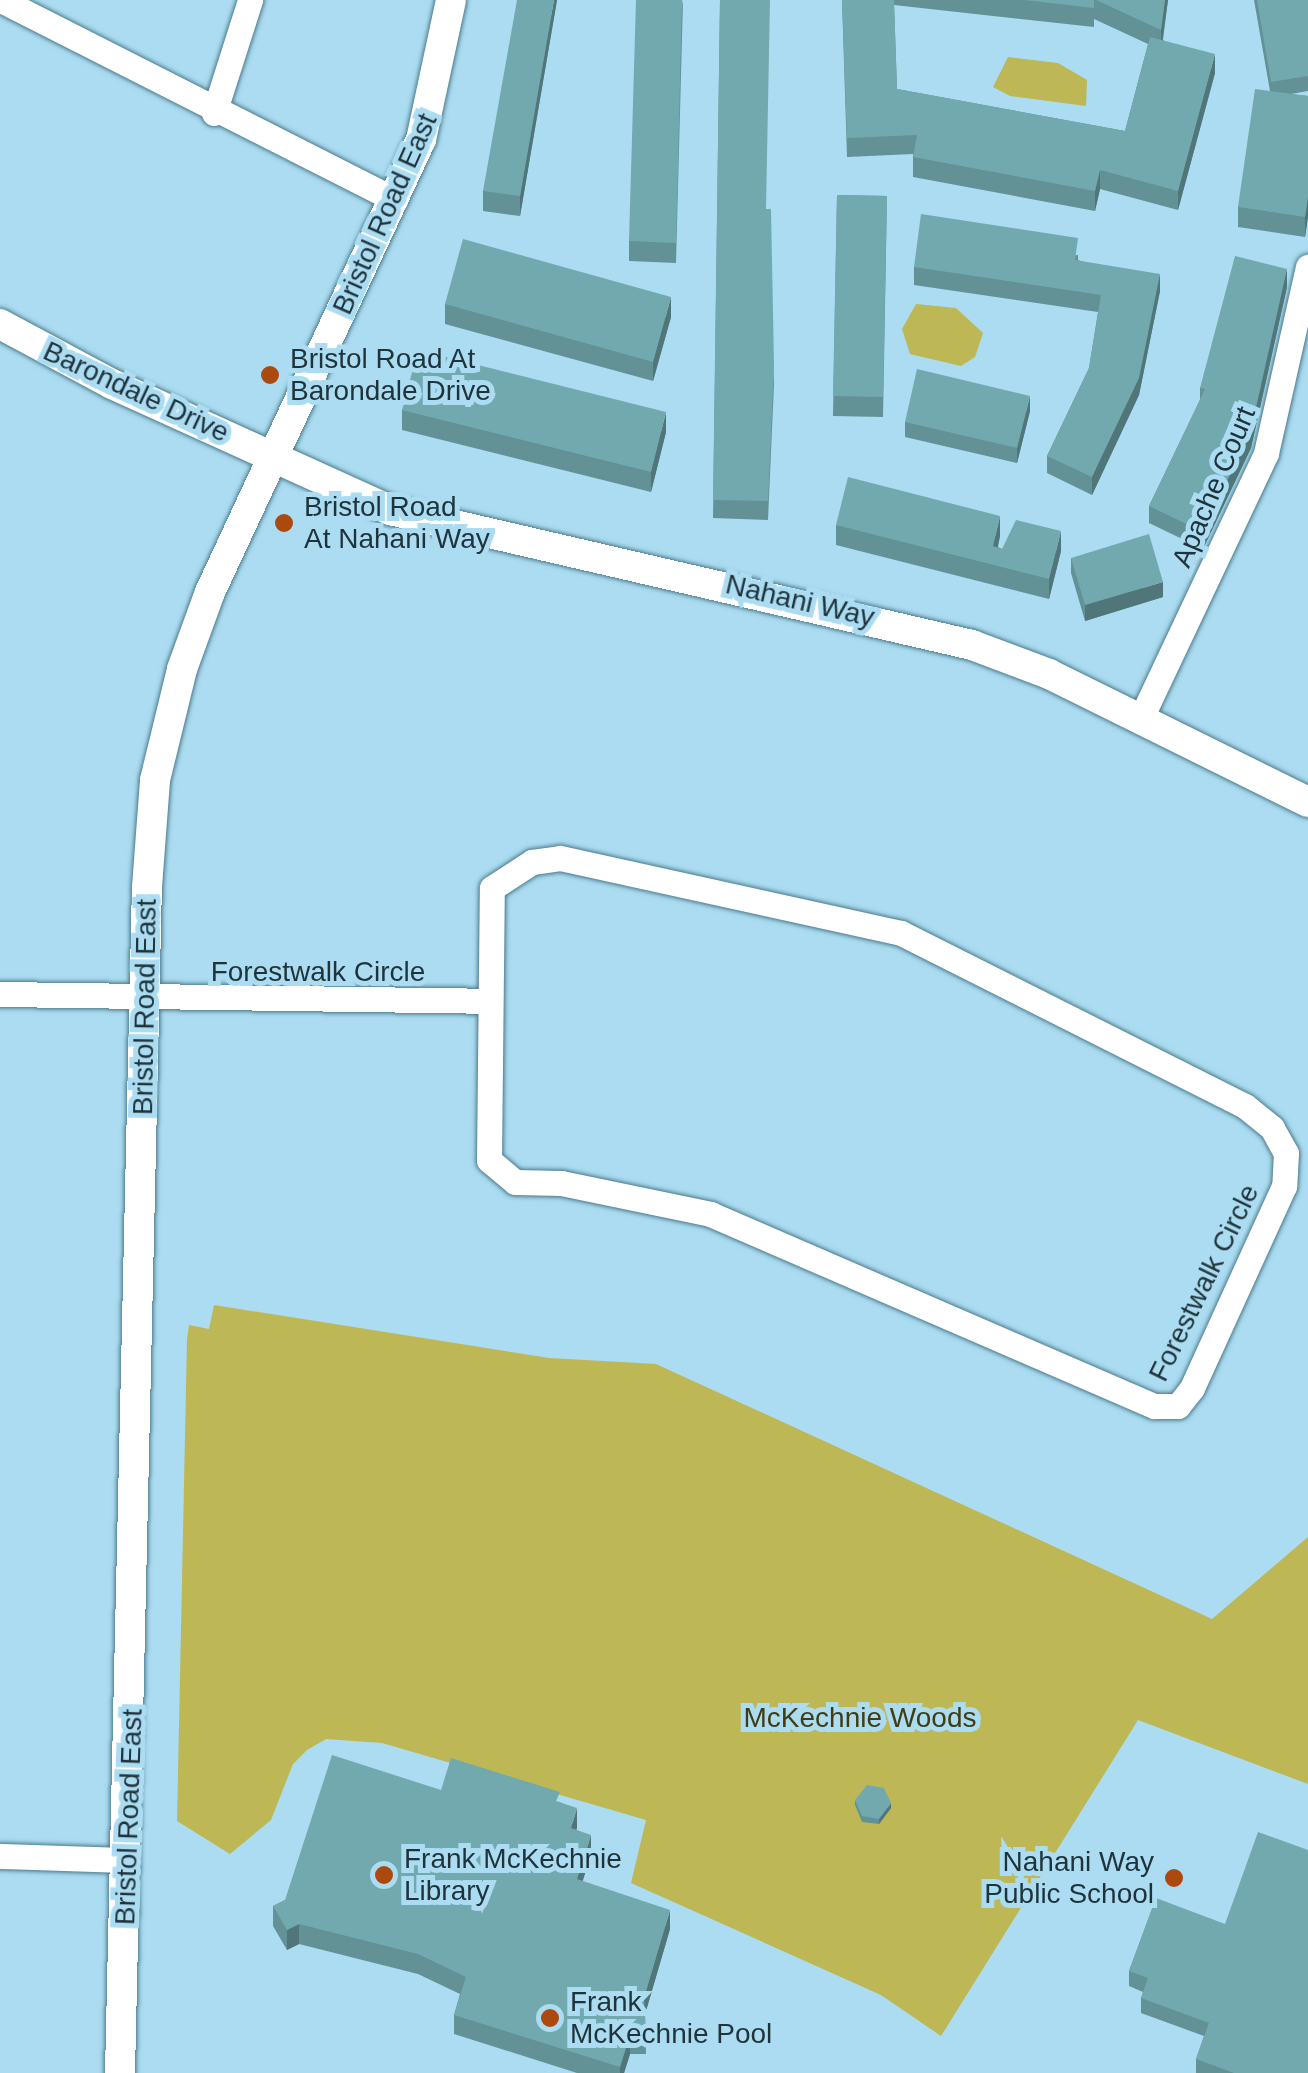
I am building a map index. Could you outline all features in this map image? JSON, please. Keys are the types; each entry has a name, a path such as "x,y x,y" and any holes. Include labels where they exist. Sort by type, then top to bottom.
{"street":[{"path":"1,0 214,113 395,200"},
{"path":"214,113 250,0"},
{"name":"Bristol Road East","path":"120,2073 149,836 161,746 197,624 395,200 434,103 451,0"},
{"name":"Apache Court","path":"1140,720 1270,442 1308,267"},
{"name":"Barondale Drive","path":"0,324 112,384 274,457"},
{"name":"Nahani Way","path":"274,457 436,524 972,644 1308,802"},
{"name":"Forestwalk Circle","path":"560,858 902,933 1245,1106 1272,1128 1286,1153 1284,1186 1192,1388 1178,1406 1154,1406 711,1214 561,1183 515,1182 489,1160 490,1000 492,888 532,862 560,858"},
{"name":"Forestwalk Circle","path":"0,994 145,1000 490,1000"},
{"path":"0,1856 126,1860"}],"green space":[{"path":"1008,57 1058,63 1087,80 1086,106 1010,96 993,87"},
{"path":"916,304 956,308 983,333 975,357 961,366 910,354 902,329"},
{"name":"McKechnie Woods","path":"214,1305 549,1358 656,1364 1212,1619 1308,1537 1308,1784 1138,1720 941,2036 881,1995 631,1883 646,1820 382,1743 326,1739 307,1750 293,1764 271,1820 230,1854 177,1821 187,1340 189,1325 209,1329"}],"building":[{"path":"517,0 554,0 520,196 483,191"},
{"path":"636,0 682,0 676,243 629,241"},
{"path":"720,0 770,0 766,209 771,209 774,365 768,501 713,500"},
{"path":"842,0 894,0 897,89 1125,131 1150,37 1215,54 1178,191 1100,170 1095,191 913,157 917,135 847,138"},
{"path":"1024,0 1094,0 1094,8"},
{"path":"1096,0 1165,0 1161,30"},
{"path":"1257,0 1308,0 1308,76 1271,82"},
{"path":"1255,89 1308,96 1305,217 1238,207"},
{"path":"837,195 887,196 883,397 833,396"},
{"path":"921,214 1078,238 1075,260 1160,274 1139,378 1092,477 1047,456 1089,368 1101,295 914,267"},
{"path":"463,239 671,297 653,362 445,304"},
{"path":"1235,256 1287,269 1251,430 1203,532 1149,506 1205,389 1200,388"},
{"path":"418,350 666,412 651,472 402,410"},
{"path":"917,369 1030,396 1017,448 905,422"},
{"path":"848,477 1000,516 993,546 1002,549 1016,520 1061,531 1049,579 836,525"},
{"path":"1149,534 1163,582 1085,605 1071,558"},
{"path":"332,1755 441,1790 451,1758 560,1792 556,1801 577,1808 571,1828 591,1835 577,1879 670,1910 644,1998 646,2034 630,2035 620,2067 454,2015 466,1977 418,1954 299,1924 287,1930 273,1906 285,1900"},
{"path":"867,1785 884,1788 891,1803 879,1819 862,1816 855,1800"},
{"path":"1258,1832 1308,1850 1308,2073 1234,2073 1196,2059 1209,2023 1141,1998 1148,1978 1129,1971 1156,1898 1225,1924"}],"place":[{"name":"Bristol Road At Barondale Drive","path":"270,375"},
{"name":"Bristol Road At Nahani Way","path":"284,523"},
{"name":"Frank McKechnie Library","path":"384,1875"},
{"name":"Nahani Way Public School","path":"1174,1878"},
{"name":"Frank McKechnie Pool","path":"550,2018"}]}
